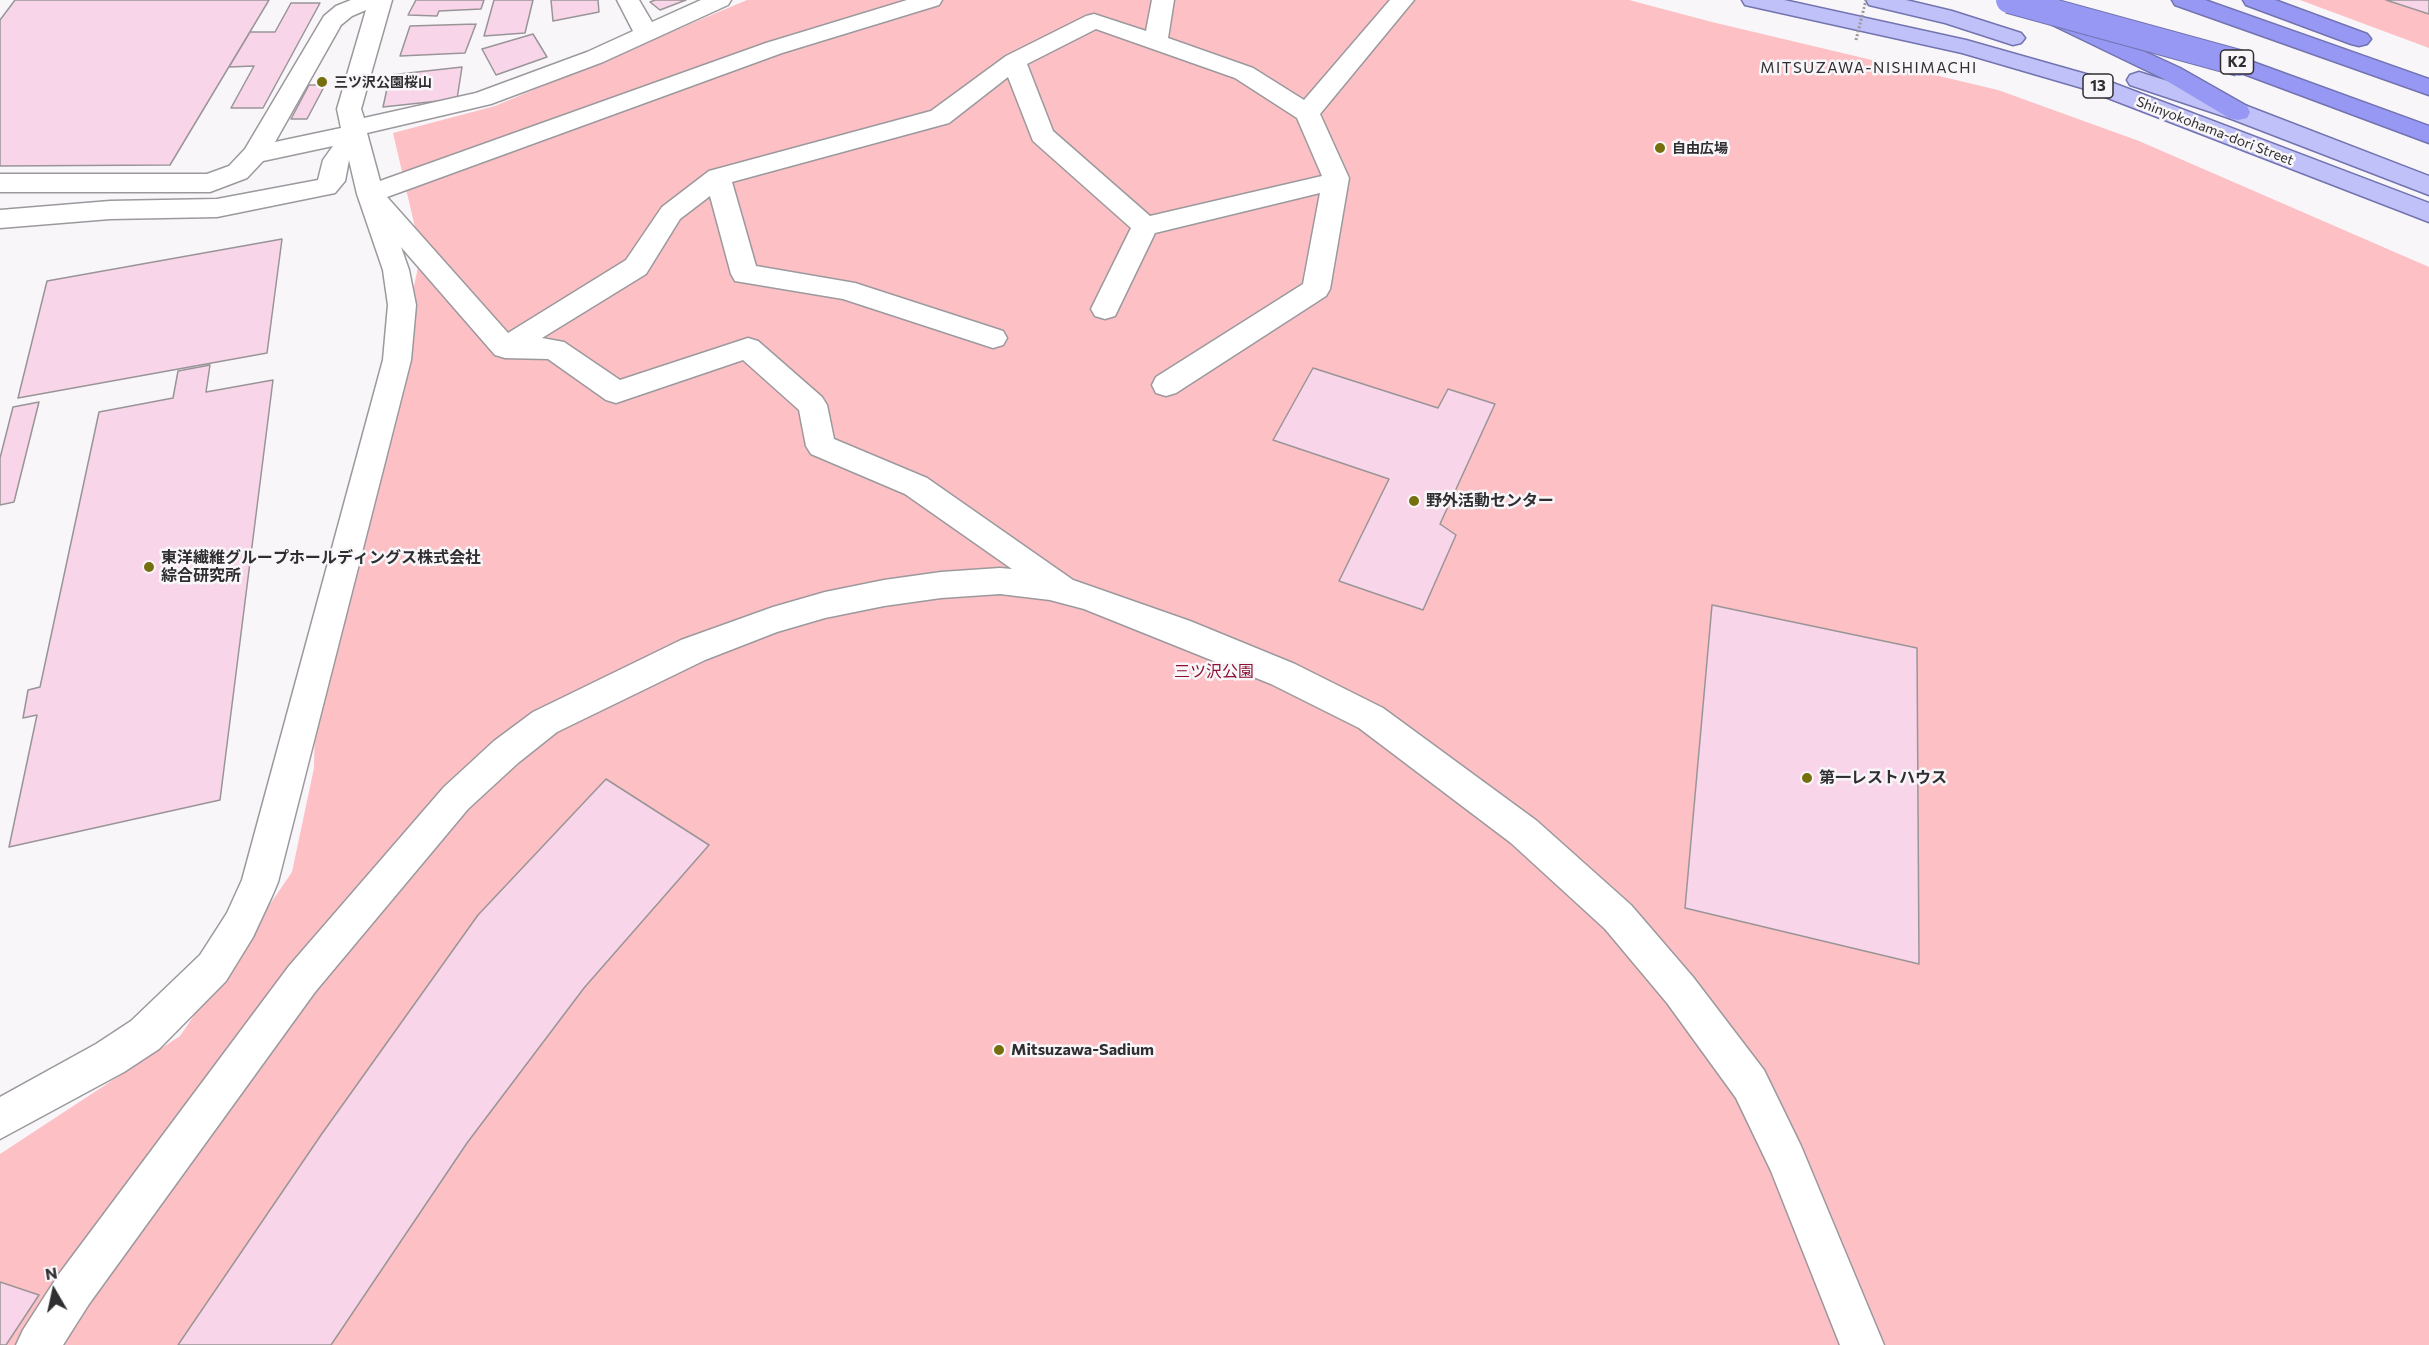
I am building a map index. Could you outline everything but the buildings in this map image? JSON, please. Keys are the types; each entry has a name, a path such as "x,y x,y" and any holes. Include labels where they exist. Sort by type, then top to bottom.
{"highway":[{"path":"2009,0 2239,63"},
{"path":"2020,0 2171,73 2238,112"},
{"name":"K2","path":"2042,0 2239,63 2429,135"},
{"path":"2183,0 2429,87"},
{"path":"2254,0 2429,66"}],"main road":[{"name":"Shinyokohama-dori Street","path":"1754,0 1966,47 2091,83 2429,213"},
{"name":"Shinyokohama-dori Street","path":"1876,0 1952,18 2238,112 2429,186"}],"street":[{"path":"0,183 210,183 238,172 255,154 332,21 344,11 372,0"},
{"path":"0,1119 110,1058 145,1035 213,968 240,926 260,882 398,360 402,305 396,270 370,194 349,109 381,0"},
{"path":"628,0 646,33"},
{"path":"255,154 482,99 594,57 720,0"},
{"path":"370,194 774,48 931,0"},
{"path":"1156,42 1163,0"},
{"path":"1307,112 1403,0"},
{"path":"505,348 636,267 671,213 718,177 940,117 1014,61 1094,21 1244,73 1307,112 1336,182 1316,289 1166,385"},
{"path":"1014,61 1042,135 1145,226"},
{"path":"0,219 110,210 217,208 326,187 332,181 336,160 354,130"},
{"path":"718,177 745,274 845,290 993,338"},
{"path":"1145,226 1336,182"},
{"path":"370,194 505,348 554,349 616,392 748,348 812,405 821,446 916,486 1068,592"},
{"path":"1105,309 1145,226"},
{"path":"38,1345 74,1289 302,979 456,798 506,752 545,722 693,650 774,620 825,605 884,592 941,585 1000,582 1050,587 1088,597 1252,661 1371,718 1524,832 1618,917 1680,990 1750,1084 1787,1160 1862,1345"}],"path":[{"path":"1856,40 1866,0"}],"green space":[{"name":"三ツ沢公園","path":"747,0 1629,0 1998,90 2139,141 2429,267 2429,1345 0,1345 0,1154 180,1036 292,872 314,768 317,608 382,438 421,253 393,133 495,106"},
{"path":"2300,0 2429,0 2429,48"}],"place":[{"name":"三ツ沢公園桜山","path":"322,82"},
{"name":"自由広場","path":"1660,148"},
{"name":"野外活動センター","path":"1414,501"},
{"name":"東洋繊維グループホールディングス株式会社 綜合研究所","path":"149,567"},
{"name":"第一レストハウス","path":"1807,778"},
{"name":"Mitsuzawa-Sadium","path":"999,1050"}],"district":[{"name":"MITSUZAWA-NISHIMACHI","path":"1869,68"}]}
